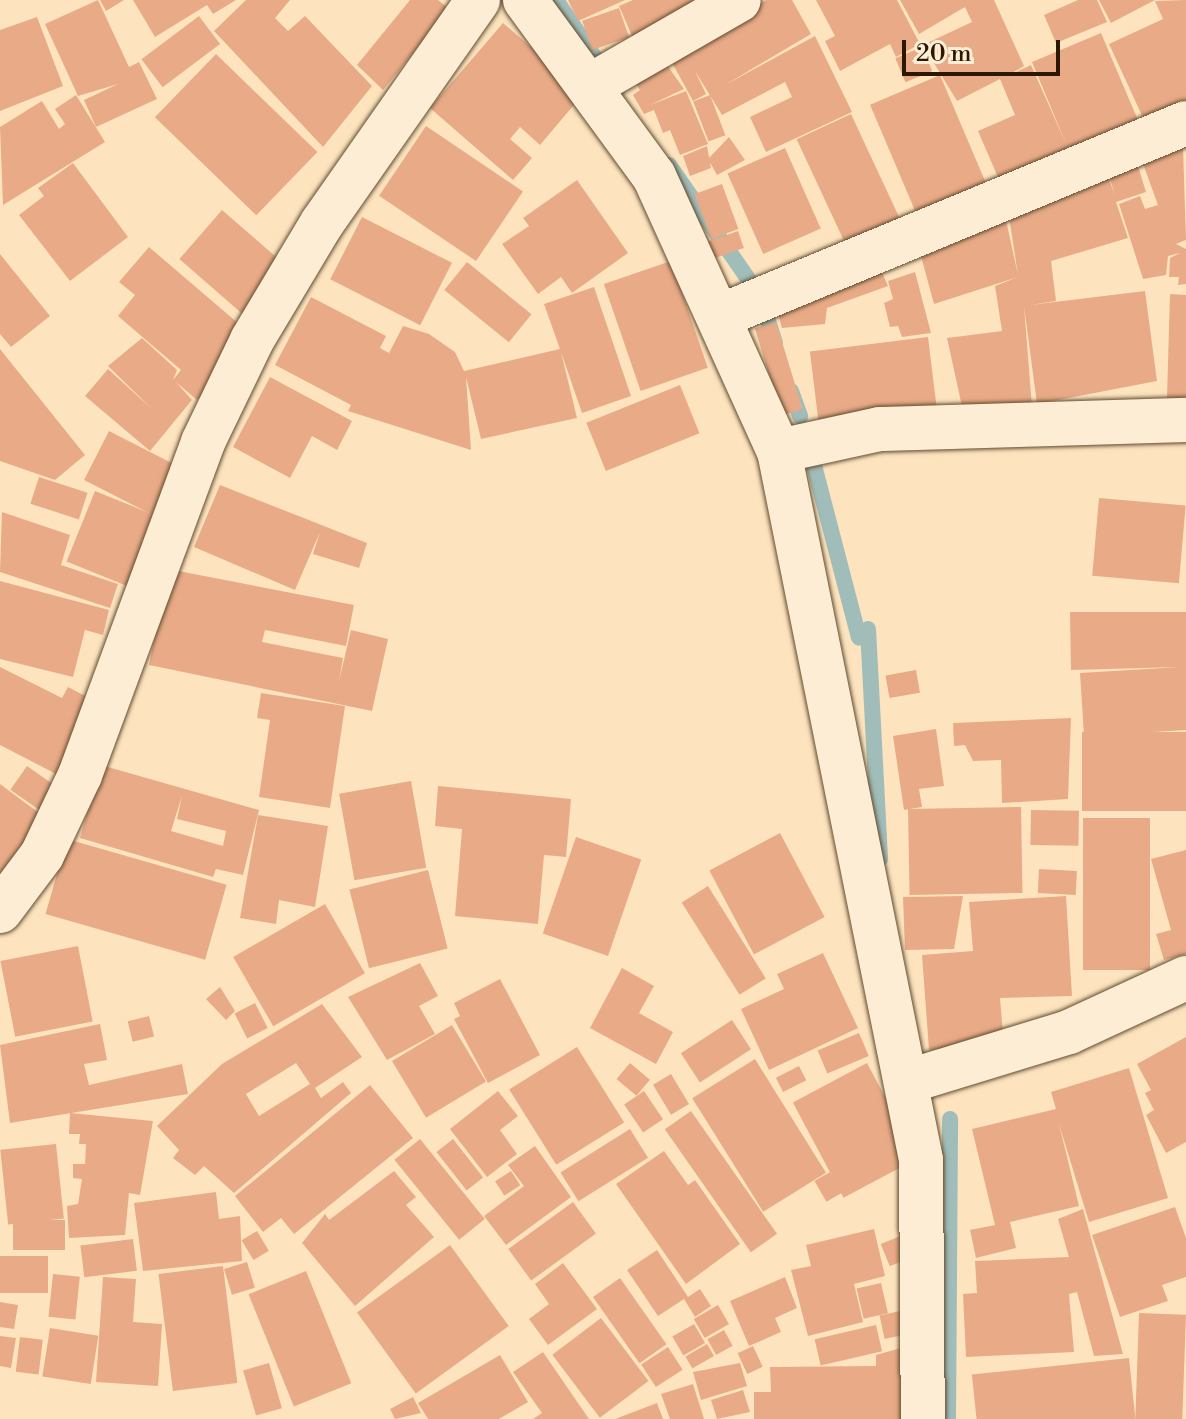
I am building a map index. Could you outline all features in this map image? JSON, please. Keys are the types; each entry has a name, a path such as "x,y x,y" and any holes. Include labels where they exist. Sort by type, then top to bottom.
{"street":[{"path":"0,911 42,855 80,775 203,442 252,340 322,223 478,0"},
{"path":"525,0 593,84 654,176 723,315 779,451 909,1081 921,1160 923,1419"},
{"path":"593,84 739,0"},
{"path":"723,315 1186,123"},
{"path":"779,451 880,429 1186,420"},
{"path":"909,1081 1069,1032 1186,978"}],"building":[{"path":"98,0 129,67 139,62 157,99 96,127 84,100 118,84 78,96 45,24"},
{"path":"100,0 124,0 106,11"},
{"path":"133,0 236,0 213,14 207,5 155,37"},
{"path":"246,0 290,0 275,18 288,31 305,16 372,86 323,147 214,31"},
{"path":"410,0 438,0 449,9 383,90 357,65"},
{"path":"568,0 625,0 578,21"},
{"path":"633,0 701,0 633,38 619,6"},
{"path":"766,0 792,0 811,34 725,85 815,36 852,112 766,152 750,117 792,97 785,82 722,115 695,71 706,94 693,101 670,59"},
{"path":"816,0 897,0 920,44 896,57 890,44 840,71 825,41 835,36"},
{"path":"900,0 994,0 1024,66 1007,76 1031,65 1067,146 1032,62 1101,33 1143,132 1003,189 978,131 1015,115 1000,79 957,101 923,45 972,22 965,7 919,34"},
{"path":"1078,0 1097,0 1107,22 1056,43 1044,15"},
{"path":"1099,0 1155,0 1111,23"},
{"path":"1186,0 1186,115 1150,133 1109,44 1163,19 1155,1"},
{"path":"619,8 629,37 592,50 582,21"},
{"path":"199,16 220,44 163,87 141,59"},
{"path":"37,17 63,86 0,111 0,30"},
{"path":"503,23 584,93 540,145 520,127 510,139 532,158 513,180 430,108"},
{"path":"922,47 932,71 905,82 895,58"},
{"path":"216,54 317,152 256,215 155,117"},
{"path":"662,58 684,89 650,105 686,91 708,144 680,155 670,130 663,133 654,110 644,114 633,95 640,90 633,79"},
{"path":"940,75 995,205 925,234 870,105"},
{"path":"76,95 105,142 3,205 0,127 42,101 59,129 65,124 55,109"},
{"path":"710,95 725,135 709,142 693,101"},
{"path":"851,114 905,229 850,254 797,139"},
{"path":"426,126 523,191 476,261 379,196"},
{"path":"729,137 745,160 717,175 708,159"},
{"path":"707,146 711,168 690,176 683,156"},
{"path":"1183,147 1186,240 1176,244 1186,249 1186,284 1178,285 1179,277 1169,277 1170,258 1180,253 1168,256 1166,275 1143,279 1119,204 1140,196 1145,209 1158,205 1142,161"},
{"path":"785,148 821,228 763,254 727,174"},
{"path":"73,163 128,237 70,281 19,215 44,196 38,188"},
{"path":"1137,163 1146,192 1116,202 1128,238 1051,261 1056,301 1030,305 1145,291 1157,381 1037,404 1024,306 1032,407 1000,403 963,411 947,338 1002,331 995,286 1018,277 934,304 918,245 1006,220 1018,275 1008,210 1108,176 1115,196 1108,172"},
{"path":"577,180 628,253 572,293 561,277 538,294 502,244 529,226 523,218"},
{"path":"722,184 738,229 711,239 695,194"},
{"path":"222,210 285,265 243,314 179,259"},
{"path":"362,217 452,263 420,325 330,279"},
{"path":"738,231 744,248 713,259 707,242"},
{"path":"149,247 239,324 246,343 197,400 176,382 192,400 150,451 85,396 108,369 153,410 108,366 142,338 177,370 173,380 181,370 118,316 135,295 119,282"},
{"path":"0,254 50,316 11,347 0,334"},
{"path":"671,261 708,368 641,391 604,284"},
{"path":"877,261 888,286 827,308 825,324 782,328 773,295"},
{"path":"467,262 532,314 509,342 444,290"},
{"path":"915,272 931,333 902,337 898,326 890,327 884,303 893,299 888,281"},
{"path":"594,287 631,396 582,413 561,352 577,418 481,439 466,377 471,450 348,411 351,405 275,365 311,297 386,336 380,348 389,353 403,326 429,334 455,352 464,371 560,349 544,304"},
{"path":"1170,294 1186,295 1186,404 1167,397"},
{"path":"776,322 803,409 782,415 755,328"},
{"path":"928,337 938,415 820,430 810,352"},
{"path":"0,349 85,455 55,480 0,461"},
{"path":"270,377 352,421 337,450 312,436 290,478 233,447"},
{"path":"680,385 699,433 606,471 586,423"},
{"path":"109,431 184,469 159,518 84,480"},
{"path":"39,477 88,493 79,519 30,504"},
{"path":"220,485 367,543 359,568 313,554 320,532 295,590 194,547"},
{"path":"95,491 164,519 135,589 67,561"},
{"path":"1099,498 1186,506 1179,583 1092,576"},
{"path":"2,512 70,535 61,565 118,584 110,608 0,572"},
{"path":"168,569 354,605 346,646 265,630 262,642 343,658 339,681 351,630 388,639 372,711 149,665"},
{"path":"0,581 109,610 103,635 85,630 73,677 0,659"},
{"path":"1070,612 1186,612 1186,730 1084,736 1080,673 1180,667 1071,670"},
{"path":"0,667 62,698 68,687 95,701 60,776 0,745"},
{"path":"916,670 920,693 889,698 885,675"},
{"path":"261,693 345,706 330,808 259,797 270,720 257,718"},
{"path":"1071,718 1068,799 1002,803 1001,760 973,761 965,745 954,746 953,723"},
{"path":"936,729 944,786 919,789 922,807 904,810 893,736"},
{"path":"1082,732 1186,732 1186,811 1082,811"},
{"path":"101,765 259,810 243,875 216,869 213,877 80,838","holes":["182,796 177,819 226,831 223,846 171,831"]},
{"path":"27,766 57,787 41,811 10,790"},
{"path":"411,781 426,868 354,880 339,794"},
{"path":"0,784 43,816 0,874"},
{"path":"438,786 571,799 566,857 544,855 538,924 455,916 462,829 435,826"},
{"path":"1021,807 1023,893 910,895 908,809"},
{"path":"1031,810 1079,811 1078,846 1030,845"},
{"path":"258,815 328,826 315,907 279,900 276,924 240,918"},
{"path":"1083,818 1150,818 1150,970 1083,970"},
{"path":"780,833 825,917 754,954 709,871"},
{"path":"576,837 641,859 608,956 543,933"},
{"path":"67,839 227,885 205,960 46,914"},
{"path":"1186,850 1186,954 1164,960 1156,934 1171,930 1151,859"},
{"path":"1039,869 1077,871 1076,895 1038,893"},
{"path":"428,870 448,949 369,968 349,890"},
{"path":"708,886 766,978 739,995 682,902"},
{"path":"963,896 954,949 905,950 903,897"},
{"path":"1066,896 1072,996 1000,998 1004,1045 929,1050 922,955 973,951 969,902"},
{"path":"325,904 365,973 273,1026 233,957"},
{"path":"78,946 93,1022 15,1037 0,961"},
{"path":"823,953 858,1028 769,1070 741,1009 784,989 777,974"},
{"path":"420,963 438,996 419,1006 435,1034 387,1060 348,997"},
{"path":"622,968 654,986 639,1013 673,1032 656,1064 590,1028"},
{"path":"500,979 540,1055 488,1083 454,1019 460,1016 454,1003"},
{"path":"220,987 235,1011 226,1020 206,999"},
{"path":"255,1003 268,1028 247,1038 235,1013"},
{"path":"322,1004 362,1057 315,1088 321,1098 343,1082 351,1093 234,1193 204,1166 195,1175 173,1158 179,1150 157,1126 222,1064","holes":["296,1063 310,1084 259,1116 246,1094"]},
{"path":"149,1016 154,1036 133,1042 128,1021"},
{"path":"732,1020 751,1049 700,1083 681,1053"},
{"path":"100,1024 107,1060 84,1064 89,1085 182,1064 188,1094 10,1123 0,1045"},
{"path":"452,1025 486,1082 426,1118 392,1061"},
{"path":"859,1033 869,1056 827,1074 818,1051"},
{"path":"1186,1037 1186,1142 1166,1153 1146,1115 1154,1110 1145,1093 1151,1090 1137,1064"},
{"path":"577,1047 624,1122 556,1165 509,1089"},
{"path":"755,1059 826,1173 763,1212 692,1098"},
{"path":"630,1063 650,1080 636,1096 617,1079"},
{"path":"867,1063 918,1158 844,1198 793,1102"},
{"path":"799,1066 806,1080 783,1092 776,1078"},
{"path":"1129,1068 1168,1198 1089,1222 1059,1124 1079,1206 1010,1222 1016,1248 976,1258 970,1230 995,1225 972,1129 1056,1109 1051,1092"},
{"path":"671,1074 689,1104 671,1115 653,1085"},
{"path":"370,1085 413,1138 294,1234 281,1218 263,1232 235,1196"},
{"path":"498,1091 518,1116 500,1130 517,1154 487,1177 450,1129"},
{"path":"644,1091 663,1119 643,1133 624,1104"},
{"path":"691,1111 777,1234 751,1252 665,1129"},
{"path":"70,1113 153,1121 140,1195 129,1193 125,1235 69,1238 67,1206 78,1204 82,1179 73,1178 73,1164 85,1164 86,1144 79,1144 80,1134 69,1134"},
{"path":"630,1129 648,1158 578,1201 560,1172"},
{"path":"420,1139 485,1219 459,1240 394,1160"},
{"path":"453,1139 483,1178 467,1191 436,1152"},
{"path":"56,1144 64,1219 8,1224 0,1150"},
{"path":"535,1146 571,1197 506,1245 484,1216 524,1186 508,1165"},
{"path":"664,1151 688,1185 695,1180 740,1244 686,1284 616,1184"},
{"path":"394,1171 416,1197 406,1205 434,1237 355,1306 302,1243 325,1214 329,1220"},
{"path":"511,1171 520,1185 504,1196 495,1181"},
{"path":"830,1172 842,1193 826,1202 814,1181"},
{"path":"216,1192 219,1219 240,1216 242,1261 143,1271 134,1203"},
{"path":"573,1202 596,1234 531,1281 508,1249"},
{"path":"1175,1207 1186,1238 1186,1277 1162,1285 1168,1301 1120,1317 1092,1235"},
{"path":"1083,1209 1123,1354 1094,1356 1077,1292 1069,1294 1074,1352 966,1357 963,1294 977,1293 975,1261 1069,1257 1058,1219"},
{"path":"13,1220 65,1220 65,1250 13,1250"},
{"path":"874,1229 885,1276 854,1284 863,1322 808,1336 791,1270 811,1266 806,1245"},
{"path":"257,1231 269,1251 253,1260 242,1240"},
{"path":"903,1235 912,1257 890,1266 881,1244"},
{"path":"133,1239 137,1271 84,1277 80,1245"},
{"path":"450,1245 509,1326 416,1393 357,1313"},
{"path":"657,1250 688,1297 700,1289 711,1306 695,1317 684,1299 658,1316 627,1270"},
{"path":"0,1256 48,1256 48,1293 0,1293"},
{"path":"247,1262 255,1288 232,1295 224,1269"},
{"path":"563,1263 597,1309 548,1345 529,1319 549,1304 535,1284"},
{"path":"223,1266 237,1383 173,1391 158,1274"},
{"path":"306,1271 351,1383 294,1406 249,1294"},
{"path":"53,1274 80,1277 75,1320 49,1317"},
{"path":"103,1277 136,1279 133,1322 162,1324 158,1386 96,1382"},
{"path":"785,1277 797,1308 775,1318 781,1332 749,1346 730,1301"},
{"path":"620,1278 666,1344 639,1363 593,1297"},
{"path":"881,1283 888,1313 864,1319 857,1289"},
{"path":"0,1302 18,1305 14,1329 0,1327"},
{"path":"718,1305 729,1324 705,1338 694,1319"},
{"path":"905,1310 910,1333 885,1339 880,1315"},
{"path":"1139,1313 1186,1315 1182,1419 1135,1419"},
{"path":"601,1318 649,1381 600,1418 552,1355"},
{"path":"694,1324 705,1343 683,1356 672,1336"},
{"path":"876,1325 882,1351 821,1365 815,1339"},
{"path":"50,1328 98,1336 91,1384 42,1376"},
{"path":"724,1330 733,1346 716,1355 707,1339"},
{"path":"0,1336 16,1338 11,1368 0,1366"},
{"path":"20,1337 43,1340 39,1375 16,1372"},
{"path":"707,1344 714,1356 692,1369 685,1356"},
{"path":"753,1346 763,1367 747,1374 738,1353"},
{"path":"668,1347 683,1370 656,1387 641,1364"},
{"path":"901,1348 903,1419 754,1419 754,1392 771,1392 770,1367 876,1366 876,1355"},
{"path":"543,1352 589,1419 533,1419 542,1413 513,1372"},
{"path":"500,1355 528,1402 499,1419 428,1419 418,1403"},
{"path":"1129,1358 1135,1419 977,1419 972,1375"},
{"path":"269,1363 282,1408 256,1416 243,1370"},
{"path":"740,1363 747,1386 701,1400 693,1372"},
{"path":"693,1384 704,1419 670,1419 661,1394"},
{"path":"743,1390 750,1412 717,1419 711,1400"},
{"path":"413,1397 421,1413 395,1419 390,1409"},
{"path":"657,1403 663,1419 615,1419"}],"waterway":[{"path":"556,0 599,64"},
{"path":"669,165 760,296 775,343"},
{"path":"791,391 800,416"},
{"path":"809,446 859,638"},
{"path":"868,629 880,859"},
{"path":"948,1419 950,1119"}]}
